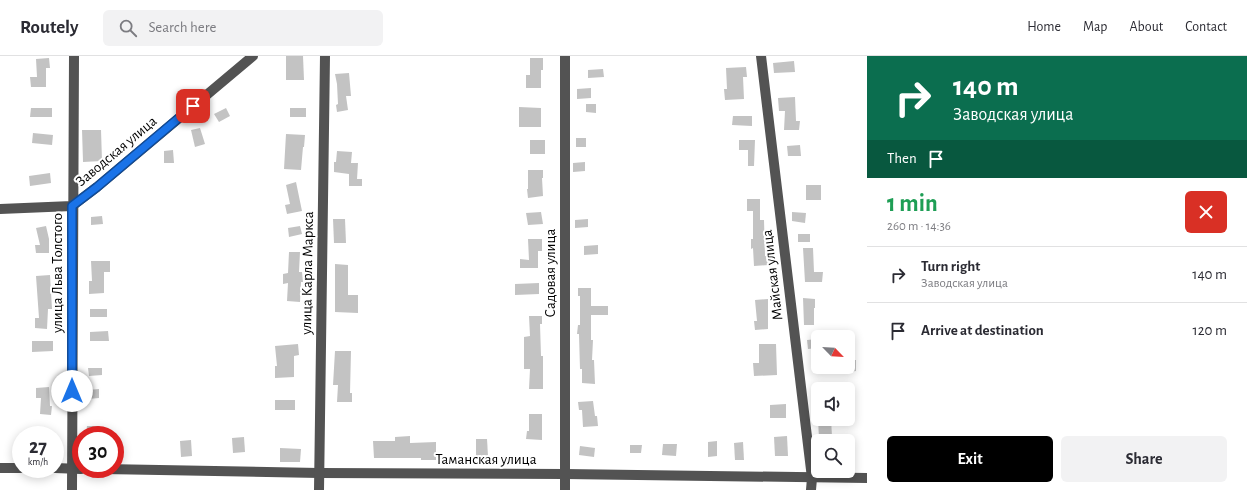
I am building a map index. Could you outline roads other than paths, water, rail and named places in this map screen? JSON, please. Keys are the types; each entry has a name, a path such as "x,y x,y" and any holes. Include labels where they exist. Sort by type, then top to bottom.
{"street":[{"name":"улица Льва Толстого","path":"74,56 72,206 75,426"},
{"name":"Заводская улица","path":"0,209 72,206 97,187 253,56"},
{"name":"улица Карла Маркса","path":"319,490 325,56"},
{"name":"Садовая улица","path":"565,56 565,490"},
{"name":"Майская улица","path":"761,56 811,470"},
{"path":"0,468 12,468"},
{"name":"Таманская улица","path":"124,469 811,478"},
{"name":"улица Льва Толстого","path":"72,490 74,478"},
{"name":"Майская улица","path":"811,490 812,478"},
{"name":"Таманская улица","path":"855,478 867,478"}]}
